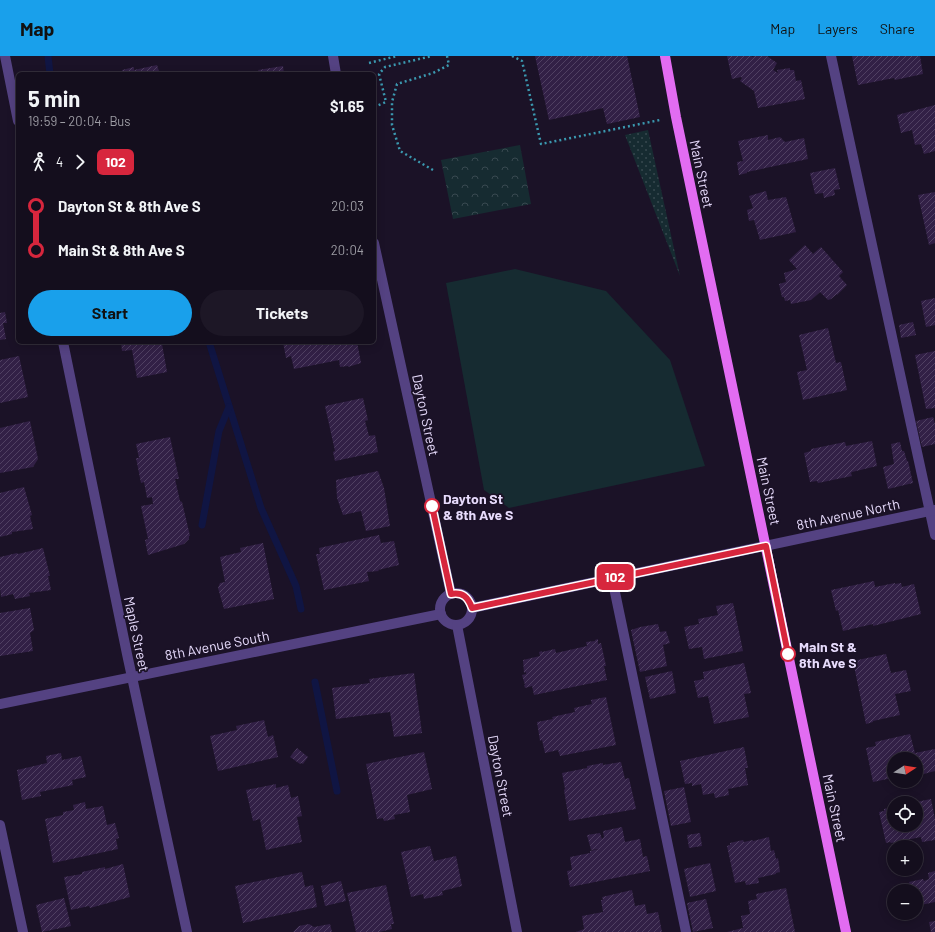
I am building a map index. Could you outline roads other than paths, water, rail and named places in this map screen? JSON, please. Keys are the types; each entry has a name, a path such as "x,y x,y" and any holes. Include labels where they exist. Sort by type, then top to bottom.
{"main road":[{"name":"Main Street","path":"665,56 676,117 846,932"}],"street":[{"path":"5,56 16,111"},
{"path":"332,56 336,72"},
{"path":"831,56 933,511 935,535"},
{"name":"Dayton Street","path":"376,252 451,594"},
{"name":"Maple Street","path":"63,344 131,676 186,932"},
{"name":"8th Avenue North","path":"766,546 933,511"},
{"path":"472,608 766,546"},
{"path":"612,578 686,932"},
{"path":"456,593 464,595 470,600 472,608 472,614 469,620 464,624 457,625 444,621 440,606 443,599 456,593"},
{"name":"8th Avenue South","path":"0,704 131,676 441,614"},
{"name":"Dayton Street","path":"457,625 517,932"},
{"path":"0,825 22,932"}],"waterway":[{"path":"48,56 50,72"},
{"path":"210,344 261,508 296,586 301,609"},
{"path":"202,525 219,431 229,407"},
{"path":"315,682 337,791"}],"place":[{"name":"Dayton St & 8th Ave S","path":"432,506"},
{"name":"Main St & 8th Ave S","path":"788,654"}]}
